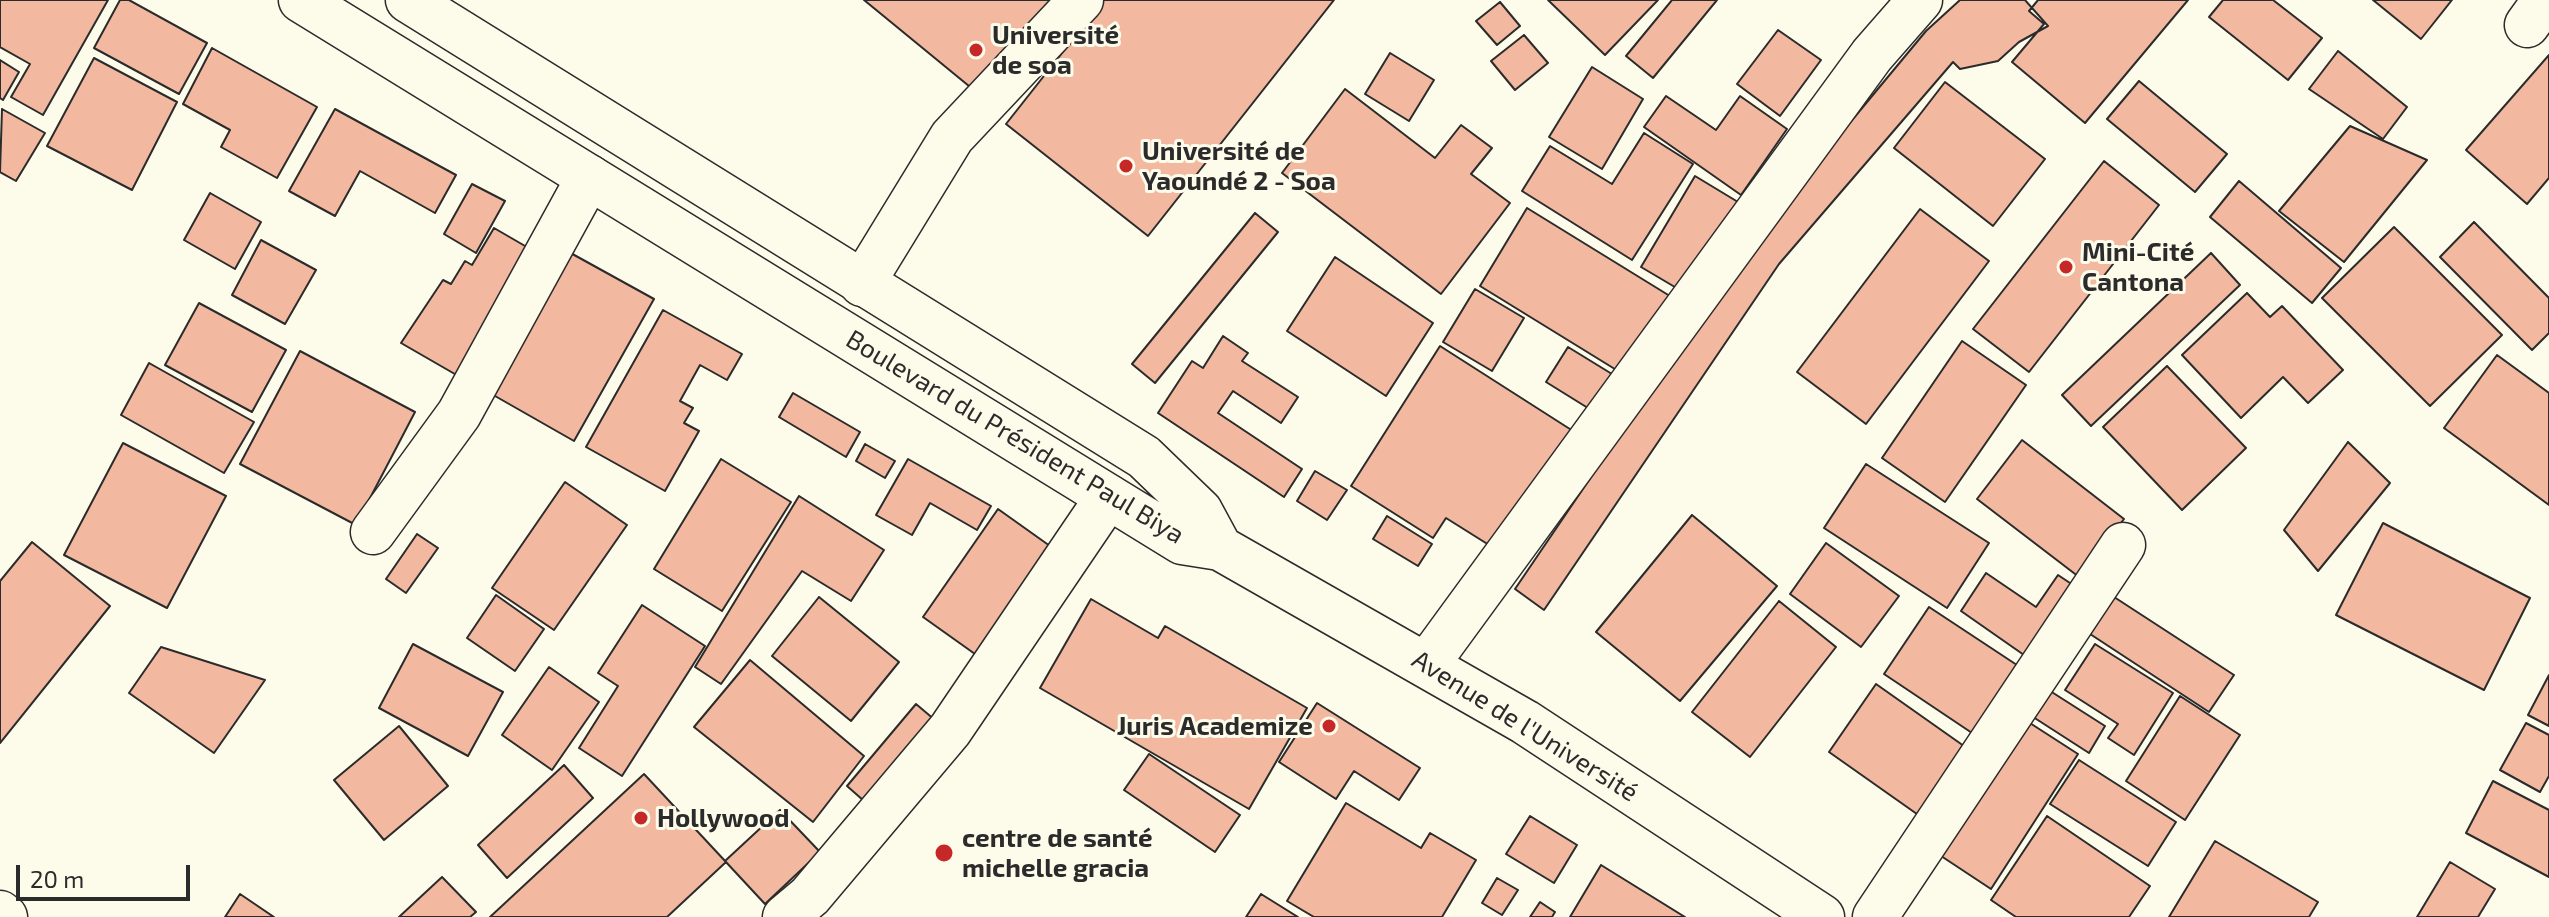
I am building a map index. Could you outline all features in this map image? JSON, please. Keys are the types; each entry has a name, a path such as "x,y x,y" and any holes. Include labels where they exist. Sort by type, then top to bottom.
{"main road":[{"name":"Boulevard du Président Paul Biya","path":"301,0 1182,542 1220,548"},
{"name":"Boulevard du Président Paul Biya","path":"408,0 1144,457 1200,511 1220,548"},
{"path":"862,284 952,137 1081,0"},
{"path":"1427,664 1872,55 1920,0"},
{"path":"373,532 459,414 589,177"},
{"path":"802,910 950,730 1108,497"},
{"path":"1875,917 2123,545"},
{"name":"Avenue de l'Université","path":"1220,548 1525,722 1822,917"},
{"path":"0,913 5,917"}],"building":[{"path":"0,0 108,0 43,115 11,97 30,64 0,47"},
{"path":"120,0 129,0 207,43 179,94 94,48"},
{"name":"Université de soa","path":"864,0 1068,0 986,100"},
{"path":"1104,0 1334,0 1148,236 1006,124"},
{"path":"1548,0 1658,0 1605,55"},
{"path":"1672,0 1717,0 1653,78 1626,56"},
{"path":"1960,0 2025,0 2048,26 2019,42 1998,61 1960,69 1953,62 1779,264 1544,610 1515,589 1750,243 1926,31"},
{"path":"2038,0 2188,0 2085,123 2012,62 2044,24 2029,11"},
{"path":"2223,0 2273,0 2322,38 2288,80 2209,17"},
{"path":"2373,0 2452,0 2421,39"},
{"path":"1500,2 1520,26 1497,45 1476,21"},
{"path":"1778,30 1821,60 1780,116 1737,84"},
{"path":"1524,35 1548,63 1515,90 1491,61"},
{"path":"212,48 317,107 277,178 221,147 230,130 183,104"},
{"path":"2338,51 2407,107 2383,139 2309,89"},
{"path":"1390,53 1434,80 1409,121 1365,94"},
{"path":"2549,55 2549,178 2527,204 2466,150"},
{"path":"94,58 177,102 132,190 47,146"},
{"path":"0,60 19,72 3,100 0,98"},
{"path":"1592,67 1643,99 1602,169 1549,137"},
{"path":"2139,81 2227,154 2195,192 2107,119"},
{"path":"1945,82 2045,159 1993,226 1894,148"},
{"path":"1345,89 1435,158 1461,125 1492,148 1471,174 1510,203 1441,294 1282,173"},
{"path":"1666,96 1716,130 1740,96 1787,129 1741,195 1644,127"},
{"path":"2,109 45,133 16,181 0,172"},
{"path":"335,109 456,175 435,213 360,171 335,216 289,191"},
{"path":"2350,126 2427,160 2344,262 2279,211"},
{"path":"1644,133 1693,164 1632,260 1522,191 1550,146 1612,184"},
{"name":"Mini-Cité Cantona","path":"2104,161 2159,205 2029,372 1973,329"},
{"path":"1695,176 1738,202 1685,293 1641,267"},
{"path":"2239,181 2341,268 2312,303 2210,217"},
{"path":"472,184 505,201 476,253 444,234"},
{"path":"210,193 261,222 235,269 184,240"},
{"path":"1527,208 1678,301 1631,379 1480,286"},
{"path":"1920,209 1989,261 1866,424 1797,372"},
{"path":"1255,213 1278,232 1155,383 1132,364"},
{"path":"2474,222 2549,298 2549,333 2532,350 2440,257"},
{"path":"2394,227 2502,335 2430,406 2322,298"},
{"path":"494,228 532,250 460,377 401,343 443,280 451,284 465,261 472,265"},
{"path":"261,240 316,270 285,324 232,295"},
{"path":"567,251 654,299 574,441 488,392"},
{"path":"2211,253 2240,285 2091,426 2062,395"},
{"path":"1335,257 1433,323 1386,396 1287,331"},
{"path":"1475,289 1524,318 1492,371 1443,342"},
{"path":"2247,293 2270,317 2282,306 2343,370 2308,403 2283,377 2241,418 2182,355"},
{"path":"199,303 286,350 252,412 165,365"},
{"path":"663,310 742,354 727,380 700,365 680,401 693,408 684,423 699,431 665,491 586,447"},
{"path":"1223,336 1248,353 1242,361 1298,397 1281,423 1233,391 1218,413 1302,469 1284,497 1158,413 1192,361 1203,368"},
{"path":"1962,341 2026,385 1945,502 1882,458"},
{"path":"1440,346 1573,431 1497,550 1446,518 1433,538 1351,486"},
{"path":"1568,347 1625,382 1604,418 1546,382"},
{"path":"300,351 415,412 356,525 240,464"},
{"path":"2497,355 2549,393 2549,505 2444,428"},
{"path":"149,363 254,422 224,473 121,415"},
{"path":"2167,366 2246,448 2182,510 2103,427"},
{"path":"793,393 860,432 846,457 779,417"},
{"path":"2022,440 2124,519 2079,577 1977,499"},
{"path":"2348,442 2390,483 2318,571 2284,530"},
{"path":"123,443 226,496 167,608 64,555"},
{"path":"865,444 895,461 885,478 856,461"},
{"path":"721,459 791,502 722,611 654,569"},
{"path":"908,459 991,506 977,530 930,503 912,535 876,515"},
{"path":"1866,464 1989,543 1947,608 1824,528"},
{"path":"1315,471 1347,490 1327,520 1297,501"},
{"path":"565,482 627,525 554,630 492,588"},
{"path":"799,496 884,550 851,601 802,571 721,684 695,667"},
{"path":"998,509 1057,551 982,659 923,617"},
{"path":"1692,515 1777,586 1680,701 1596,632"},
{"path":"1387,516 1432,544 1418,566 1373,539"},
{"path":"2383,523 2530,598 2484,690 2336,615"},
{"path":"417,534 438,548 406,593 386,579"},
{"path":"32,542 110,606 0,743 0,581"},
{"path":"1826,543 1899,596 1861,647 1790,594"},
{"path":"1986,573 2036,607 2058,575 2082,591 2034,662 1961,611"},
{"path":"496,595 544,629 515,671 467,638"},
{"path":"2111,595 2234,675 2209,712 2087,632"},
{"path":"819,597 899,662 851,721 772,656"},
{"path":"1091,599 1158,638 1165,626 1307,708 1249,809 1040,688"},
{"path":"1779,601 1836,647 1750,757 1692,712"},
{"path":"642,605 705,646 622,776 579,748 618,686 598,673"},
{"path":"1929,607 2026,671 1981,739 1884,674"},
{"path":"413,644 503,692 468,756 379,708"},
{"path":"2095,644 2173,693 2134,755 2108,738 2118,724 2065,690"},
{"path":"161,647 265,680 214,753 129,693"},
{"path":"750,660 864,756 813,822 694,727"},
{"path":"549,667 599,702 552,770 502,735"},
{"path":"2549,675 2549,726 2528,715"},
{"path":"1876,684 1971,751 1924,819 1829,752"},
{"path":"2047,689 2105,726 2089,753 2030,715"},
{"path":"2180,696 2240,735 2185,820 2126,781"},
{"path":"1317,703 1420,768 1399,800 1354,771 1336,799 1279,762"},
{"path":"916,704 942,726 872,808 847,786"},
{"path":"2019,716 2078,754 1991,889 1932,850"},
{"path":"2526,723 2549,735 2549,776 2540,792 2500,770"},
{"path":"399,726 448,786 384,840 334,780"},
{"path":"1149,754 1240,815 1215,852 1124,790"},
{"path":"2079,760 2176,822 2148,866 2050,804"},
{"path":"564,765 593,798 507,878 478,845"},
{"name":"Hollywood","path":"644,774 726,862 667,917 490,917"},
{"path":"2493,781 2549,810 2549,877 2466,833"},
{"path":"1346,803 1421,848 1430,833 1476,860 1442,917 1314,917 1287,901"},
{"path":"780,810 820,852 765,904 725,861"},
{"path":"1530,816 1577,845 1554,883 1506,854"},
{"path":"2047,816 2150,886 2129,917 2016,917 1991,900"},
{"path":"2215,841 2318,902 2309,917 2169,917"},
{"path":"2450,862 2495,889 2478,917 2417,917"},
{"path":"1601,865 1685,917 1570,917"},
{"path":"442,877 476,912 470,917 399,917"},
{"path":"1497,878 1518,890 1502,915 1482,903"},
{"path":"240,894 274,917 225,917"},
{"path":"1261,894 1298,917 1246,917"},
{"path":"1540,902 1555,912 1552,917 1530,917"}],"place":[{"name":"Université de soa","path":"976,50"},
{"name":"Université de Yaoundé 2 - Soa","path":"1126,166"},
{"name":"Mini-Cité Cantona","path":"2066,267"},
{"name":"Juris Academize","path":"1329,726"},
{"name":"Hollywood","path":"641,818"},
{"name":"centre de santé michelle gracia","path":"944,853"}]}
